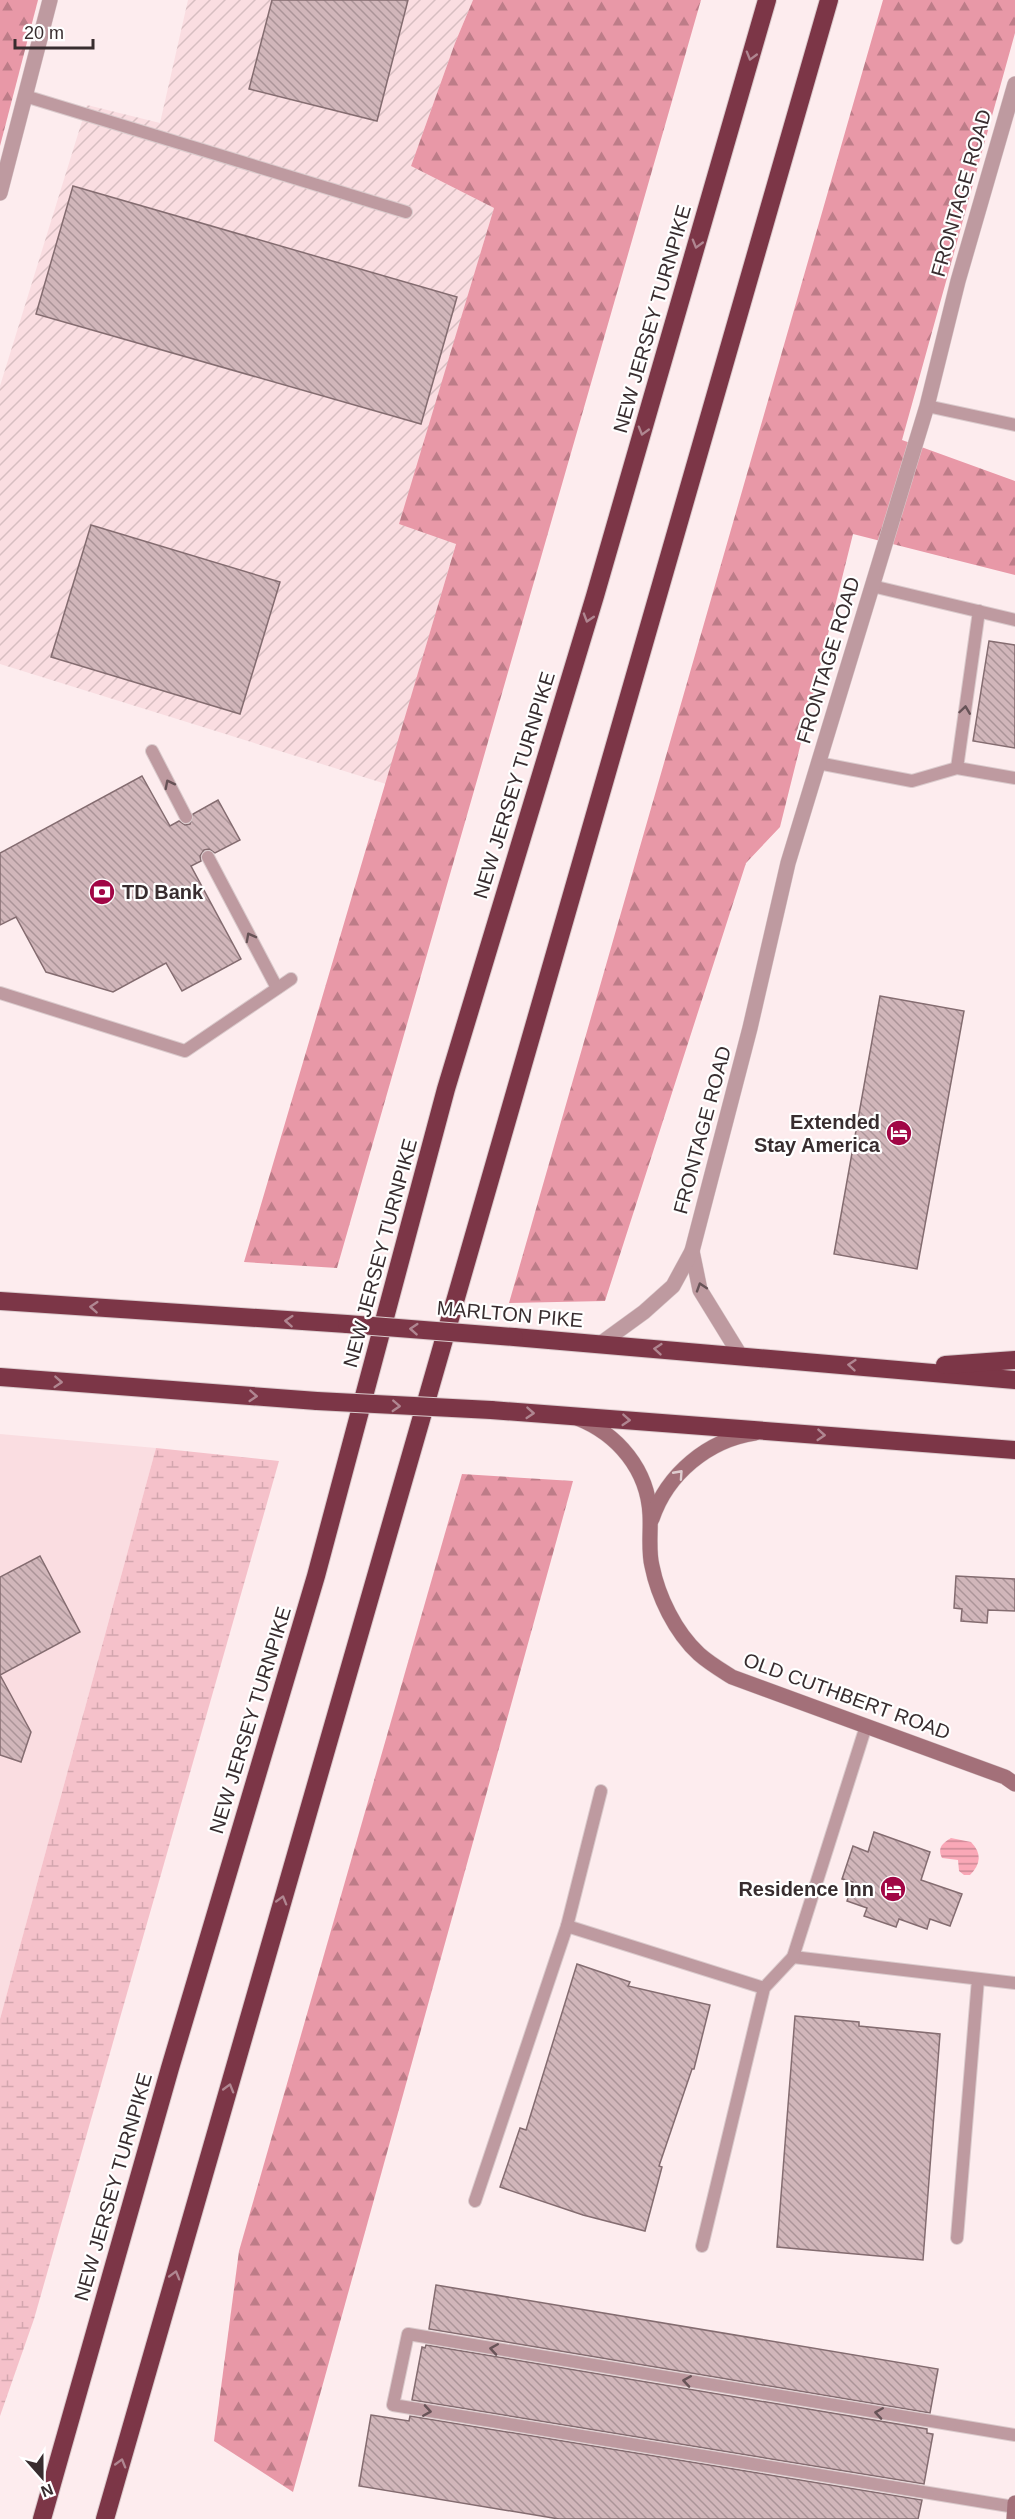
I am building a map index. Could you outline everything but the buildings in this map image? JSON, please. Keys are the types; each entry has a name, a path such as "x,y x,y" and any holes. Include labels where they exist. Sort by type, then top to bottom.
{"highway":[{"name":"NEW JERSEY TURNPIKE","path":"42,2519 173,2056 316,1576 446,1089 595,596 767,0"},
{"path":"105,2519 829,0"},
{"name":"MARLTON PIKE","path":"0,1301 347,1324 740,1355 1015,1380"},
{"path":"893,1368 1015,1360"},
{"path":"0,1377 317,1401 491,1410 1014,1450"}],"street":[{"path":"0,193 50,0"},
{"name":"FRONTAGE ROAD","path":"600,1344 644,1312 673,1286 692,1251 750,1028 788,863 927,406 957,281 1015,84"},
{"name":"FRONTAGE ROAD","path":"692,1251 700,1290 740,1355"},
{"name":"OLD CUTHBERT ROAD","path":"568,1416 602,1431 628,1456 645,1488 650,1524 651,1564 663,1602 678,1628 698,1653 732,1677 1005,1777 1015,1784"},
{"name":"OLD CUTHBERT ROAD","path":"650,1524 663,1494 692,1461 730,1439 773,1431"},
{"path":"1014,2519 1015,2506"}],"lane":[{"path":"25,96 406,212"},
{"path":"927,406 1015,425"},
{"path":"872,586 1015,620"},
{"path":"957,768 979,611"},
{"path":"152,751 186,817"},
{"path":"819,763 912,781 957,768 1015,778"},
{"path":"208,857 277,988"},
{"path":"0,993 185,1051 291,979"},
{"path":"702,2247 764,1989 793,1956 866,1726"},
{"path":"475,2201 567,1926 601,1791"},
{"path":"567,1926 764,1989"},
{"path":"793,1956 1015,1983"},
{"path":"957,2238 978,1979"},
{"path":"1015,2435 408,2334 393,2405 1015,2506"}],"shaded area":[{"path":"188,0 473,0 455,43 411,166 494,208 400,524 456,543 386,784 0,664 0,386 87,105 160,123"},
{"path":"0,1434 156,1448 0,2019"},
{"path":"951,1838 971,1842 977,1850 978,1863 970,1875 964,1875 959,1871 958,1860 942,1858 941,1848"}],"green space":[{"path":"0,0 38,0 0,146"},
{"path":"473,0 701,0 337,1268 244,1262 456,544 399,524 494,208 411,166 455,43"},
{"path":"883,0 1015,0 1015,33 902,440 1015,481 1015,575 853,534 780,827 746,863 605,1301 509,1303"},
{"path":"156,1448 279,1461 34,2319 0,2416 0,2019"},
{"path":"462,1474 573,1481 293,2492 214,2441 239,2251"}],"place":[{"name":"TD Bank","path":"102,892"},
{"name":"Extended Stay America","path":"899,1133"},
{"name":"Residence Inn","path":"893,1889"}]}
